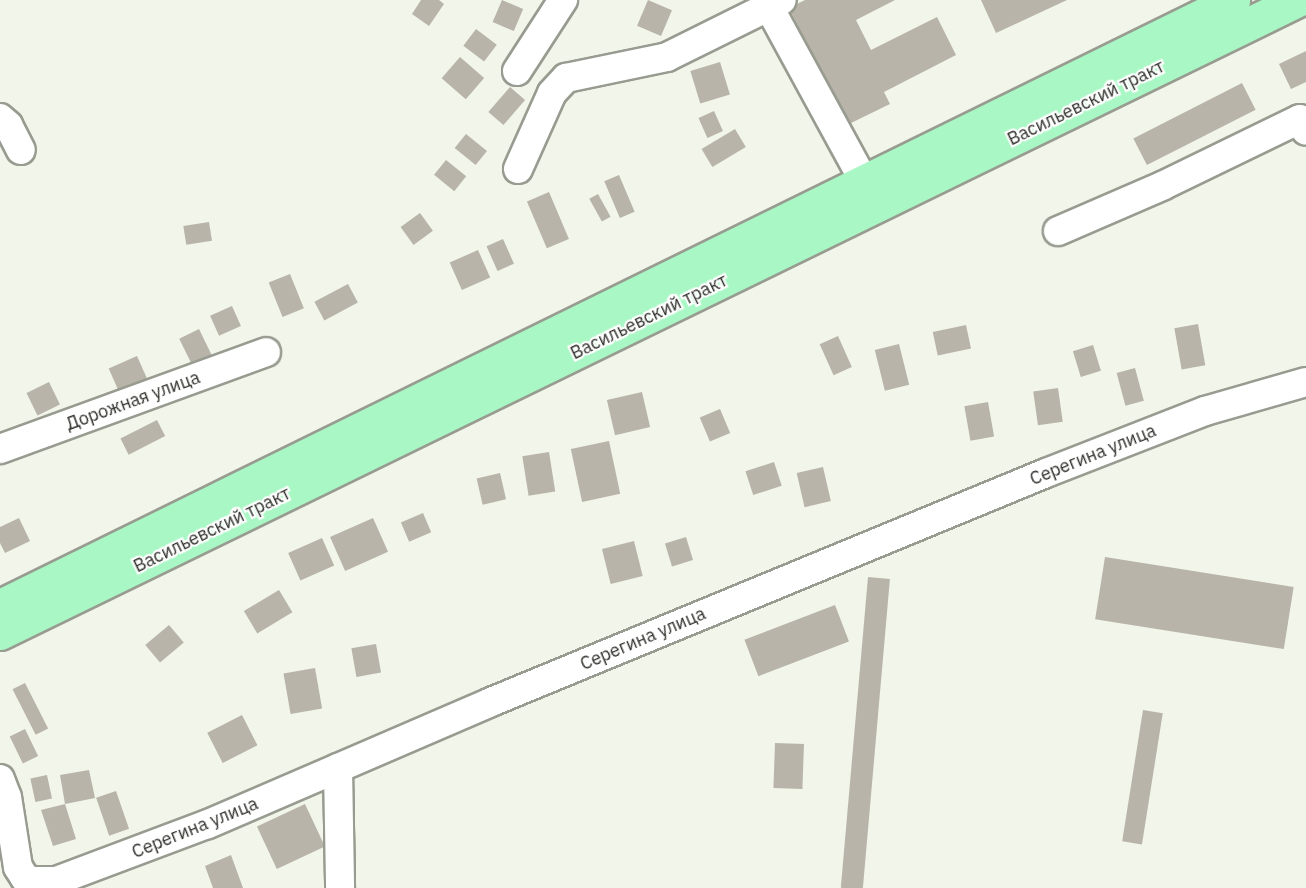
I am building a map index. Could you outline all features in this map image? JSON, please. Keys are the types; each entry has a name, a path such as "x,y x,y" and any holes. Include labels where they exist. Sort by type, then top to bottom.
{"main road":[{"name":"Васильевский тракт","path":"0,606 1233,0"},
{"name":"Васильевский тракт","path":"0,633 1298,0"}],"street":[{"path":"517,71 563,0"},
{"path":"518,169 552,93 566,78 668,57 776,4 864,181"},
{"path":"0,118 8,125 21,150"},
{"path":"1058,231 1162,186 1300,119 1306,131"},
{"name":"Дорожная улица","path":"0,449 266,352"},
{"name":"Серегина улица","path":"8,861 25,878 33,881 56,881 208,824 793,576 1035,478 1205,411 1306,382"},
{"path":"338,768 340,888"},
{"path":"0,779 8,797 8,861"}],"building":[{"path":"421,0 439,0 444,4 429,26 412,14"},
{"path":"502,0 523,9 514,31 493,22"},
{"path":"648,0 672,10 661,36 637,26"},
{"path":"805,0 895,0 856,20 871,50 937,17 956,55 884,92 890,104 847,125 789,8"},
{"path":"981,0 1067,0 996,33"},
{"path":"476,29 497,45 484,61 463,46"},
{"path":"1306,51 1306,82 1291,89 1279,64"},
{"path":"460,57 484,78 466,99 442,78"},
{"path":"720,62 730,95 700,104 690,71"},
{"path":"1242,83 1256,110 1147,165 1133,138"},
{"path":"510,87 525,100 503,125 488,112"},
{"path":"714,111 723,131 707,138 698,118"},
{"path":"735,129 746,147 712,167 702,149"},
{"path":"466,134 487,151 476,165 455,148"},
{"path":"446,160 466,176 454,191 434,175"},
{"path":"619,175 635,212 620,218 604,181"},
{"path":"549,192 569,239 547,248 527,201"},
{"path":"598,194 611,217 602,222 589,199"},
{"path":"420,213 433,231 414,245 401,227"},
{"path":"209,222 212,241 186,245 183,226"},
{"path":"503,239 514,264 498,271 487,246"},
{"path":"478,250 490,277 462,290 450,263"},
{"path":"290,274 304,308 283,317 269,283"},
{"path":"348,284 358,303 324,320 314,302"},
{"path":"232,306 241,326 219,336 210,316"},
{"path":"1198,324 1205,365 1182,370 1174,328"},
{"path":"966,325 971,348 938,356 933,332"},
{"path":"199,329 212,356 192,366 179,339"},
{"path":"838,336 852,367 834,375 820,344"},
{"path":"899,344 909,385 885,391 875,350"},
{"path":"1093,345 1101,371 1081,377 1073,351"},
{"path":"137,356 148,381 120,393 109,369"},
{"path":"1135,368 1144,401 1125,406 1117,373"},
{"path":"49,382 60,404 37,415 27,393"},
{"path":"1058,388 1063,422 1038,425 1033,391"},
{"path":"642,392 650,427 615,435 607,400"},
{"path":"988,402 994,436 970,441 964,406"},
{"path":"720,409 730,433 710,442 700,418"},
{"path":"157,420 165,436 129,455 120,439"},
{"path":"609,441 620,494 582,502 571,449"},
{"path":"549,452 555,492 529,496 522,456"},
{"path":"774,462 782,486 753,495 745,471"},
{"path":"823,467 831,501 805,507 797,473"},
{"path":"500,473 506,499 483,505 477,478"},
{"path":"423,513 431,532 409,542 401,522"},
{"path":"19,518 30,541 5,553 0,543 0,527"},
{"path":"373,518 388,552 345,571 330,537"},
{"path":"686,537 693,560 672,566 665,543"},
{"path":"322,538 334,565 300,580 288,553"},
{"path":"634,541 643,576 611,584 602,549"},
{"path":"1105,557 1294,587 1284,649 1095,619"},
{"path":"868,577 890,579 863,888 841,888"},
{"path":"279,590 292,612 257,633 244,611"},
{"path":"835,605 849,641 758,676 744,640"},
{"path":"169,625 184,643 160,663 145,645"},
{"path":"376,644 381,673 356,677 351,648"},
{"path":"315,668 322,708 291,714 283,674"},
{"path":"25,683 48,728 36,735 13,689"},
{"path":"1143,710 1163,713 1142,844 1122,841"},
{"path":"242,715 257,745 223,763 207,733"},
{"path":"25,729 38,756 23,763 10,736"},
{"path":"775,743 804,744 802,789 773,788"},
{"path":"89,770 95,798 65,804 60,775"},
{"path":"47,775 52,798 35,802 30,779"},
{"path":"116,791 129,829 109,836 96,798"},
{"path":"65,804 76,839 53,846 41,810"},
{"path":"305,804 325,847 277,869 257,826"},
{"path":"231,855 243,888 213,888 205,866"}]}
